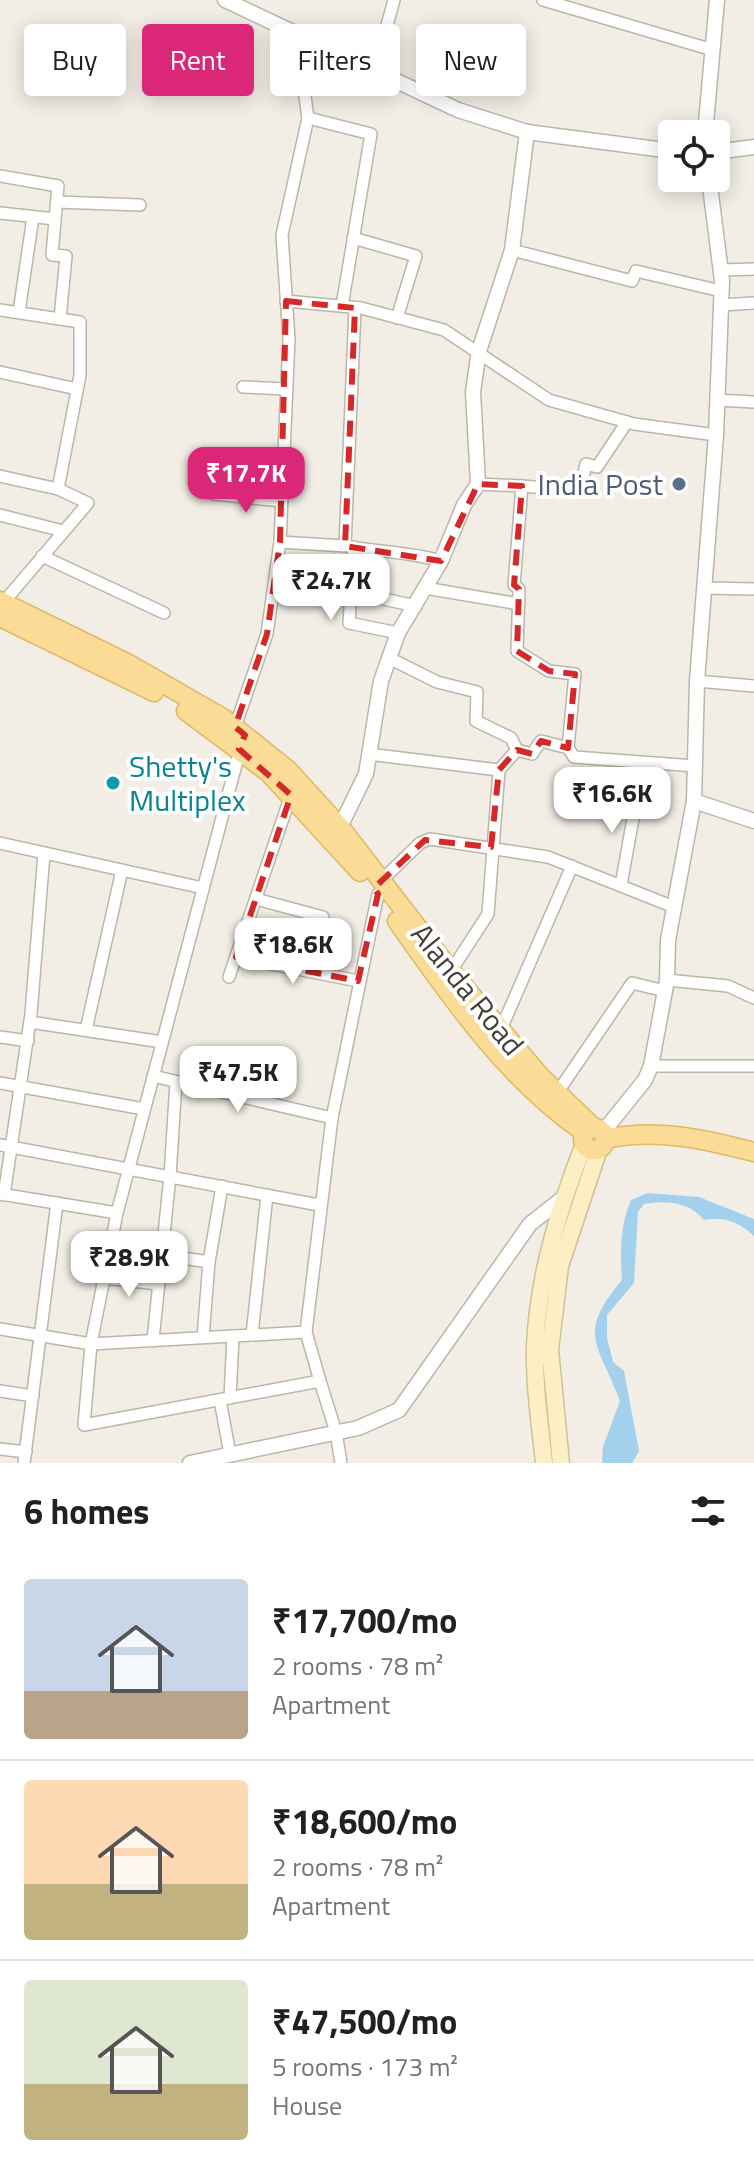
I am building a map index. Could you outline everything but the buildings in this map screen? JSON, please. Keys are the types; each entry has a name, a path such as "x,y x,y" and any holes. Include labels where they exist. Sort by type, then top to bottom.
{"main road":[{"name":"Alanda Road","path":"1,607 172,695 299,780 380,887 501,1029 553,1099"},
{"name":"Alanda Road","path":"237,738 291,795 330,823"},
{"name":"Alanda Road","path":"380,887 476,1030 595,1137"},
{"path":"595,1137 651,1132 704,1139 754,1152"},
{"path":"544,1463 536,1376 536,1332 544,1279 563,1198 595,1137"},
{"path":"561,1463 550,1350 558,1280 595,1137"}],"street":[{"path":"225,0 277,24"},
{"path":"387,24 394,0"},
{"path":"543,0 713,50"},
{"path":"706,120 717,0"},
{"path":"400,84 458,110 527,132 658,149"},
{"path":"305,96 308,118 282,235 286,389 280,542 267,634 237,738 203,888 117,1213 91,1344 84,1425 320,1381"},
{"path":"308,118 371,134 342,306"},
{"path":"330,823 366,774 389,658 398,633 441,561 464,505 478,484 473,392 479,351 512,250 527,132"},
{"path":"730,150 754,147"},
{"path":"0,176 58,186 52,255 66,256 60,319"},
{"path":"595,1137 645,1080 651,1066 666,985 668,940 694,801 697,681 716,435 721,298 721,270 711,192"},
{"path":"57,202 140,205"},
{"path":"0,213 55,219"},
{"path":"19,312 33,217"},
{"path":"353,238 416,256 397,318"},
{"path":"512,250 632,281 636,271 721,298 754,303"},
{"path":"721,270 754,269"},
{"path":"286,301 355,308 444,330 549,400 627,422 716,435"},
{"path":"355,308 349,623 398,633"},
{"path":"0,310 80,322 77,389 58,489"},
{"path":"0,372 77,389"},
{"path":"243,387 286,389"},
{"path":"717,400 754,402"},
{"path":"478,484 580,491 586,464 597,467 627,422"},
{"path":"0,476 58,489 88,503 1,607"},
{"path":"522,486 514,585 519,589 517,651 549,671 575,674 568,748 574,757 695,766"},
{"path":"214,494 281,501"},
{"path":"0,515 63,531"},
{"path":"280,542 350,547 395,555 420,554 441,561"},
{"path":"42,556 164,613"},
{"path":"425,588 519,604"},
{"path":"704,588 754,589"},
{"path":"351,592 416,606"},
{"path":"389,658 437,682 477,692 476,721 511,738 517,750 532,754 541,741 568,748"},
{"path":"697,681 754,686"},
{"path":"451,971 488,914 499,770 517,750"},
{"path":"368,754 499,770"},
{"path":"621,885 638,791"},
{"path":"229,977 291,795"},
{"path":"694,801 754,821"},
{"path":"341,1463 336,1432 306,1332 319,1205 332,1118 358,981 380,887 425,840 548,857 674,907"},
{"path":"0,843 203,888"},
{"path":"44,853 28,1041 6,1146 2,1194 117,1213"},
{"path":"501,1029 572,866"},
{"path":"86,1030 122,870"},
{"path":"256,899 323,917"},
{"path":"236,957 358,981"},
{"path":"553,1099 632,983 728,986 754,998"},
{"path":"30,1022 162,1042"},
{"path":"0,1037 28,1041"},
{"path":"651,1066 754,1066"},
{"path":"153,1076 332,1118"},
{"path":"153,1340 176,1082"},
{"path":"0,1083 144,1109"},
{"path":"6,1146 319,1205"},
{"path":"203,1337 209,1262 222,1186"},
{"path":"252,1335 267,1195"},
{"path":"190,1463 358,1428 399,1410 530,1224 563,1198"},
{"path":"0,1449 25,1458 57,1203"},
{"path":"162,1255 209,1262"},
{"path":"104,1278 158,1284"},
{"path":"0,1329 91,1344 306,1332"},
{"path":"230,1454 225,1399 233,1336"},
{"path":"0,1391 33,1396"}],"highlighted area":[{"path":"286,301 355,308 345,546 441,561 478,484 522,486 514,585 519,589 517,651 549,671 575,674 568,748 541,741 532,754 517,750 499,770 491,847 425,840 374,888 378,894 358,981 236,957 291,795 239,749 245,735 235,727 267,634 280,542"}],"water":[{"path":"648,1193 699,1197 754,1219 754,1236 737,1224 719,1219 704,1220 692,1209 677,1204 644,1204 638,1212 634,1283 607,1315 607,1338 613,1362 624,1371 639,1451 632,1463 602,1463 603,1447 620,1401 599,1351 595,1327 599,1314 622,1280 622,1239 631,1200"}],"place":[{"name":"India Post","path":"679,484"},
{"name":"Shetty's Multiplex","path":"113,783"}]}
